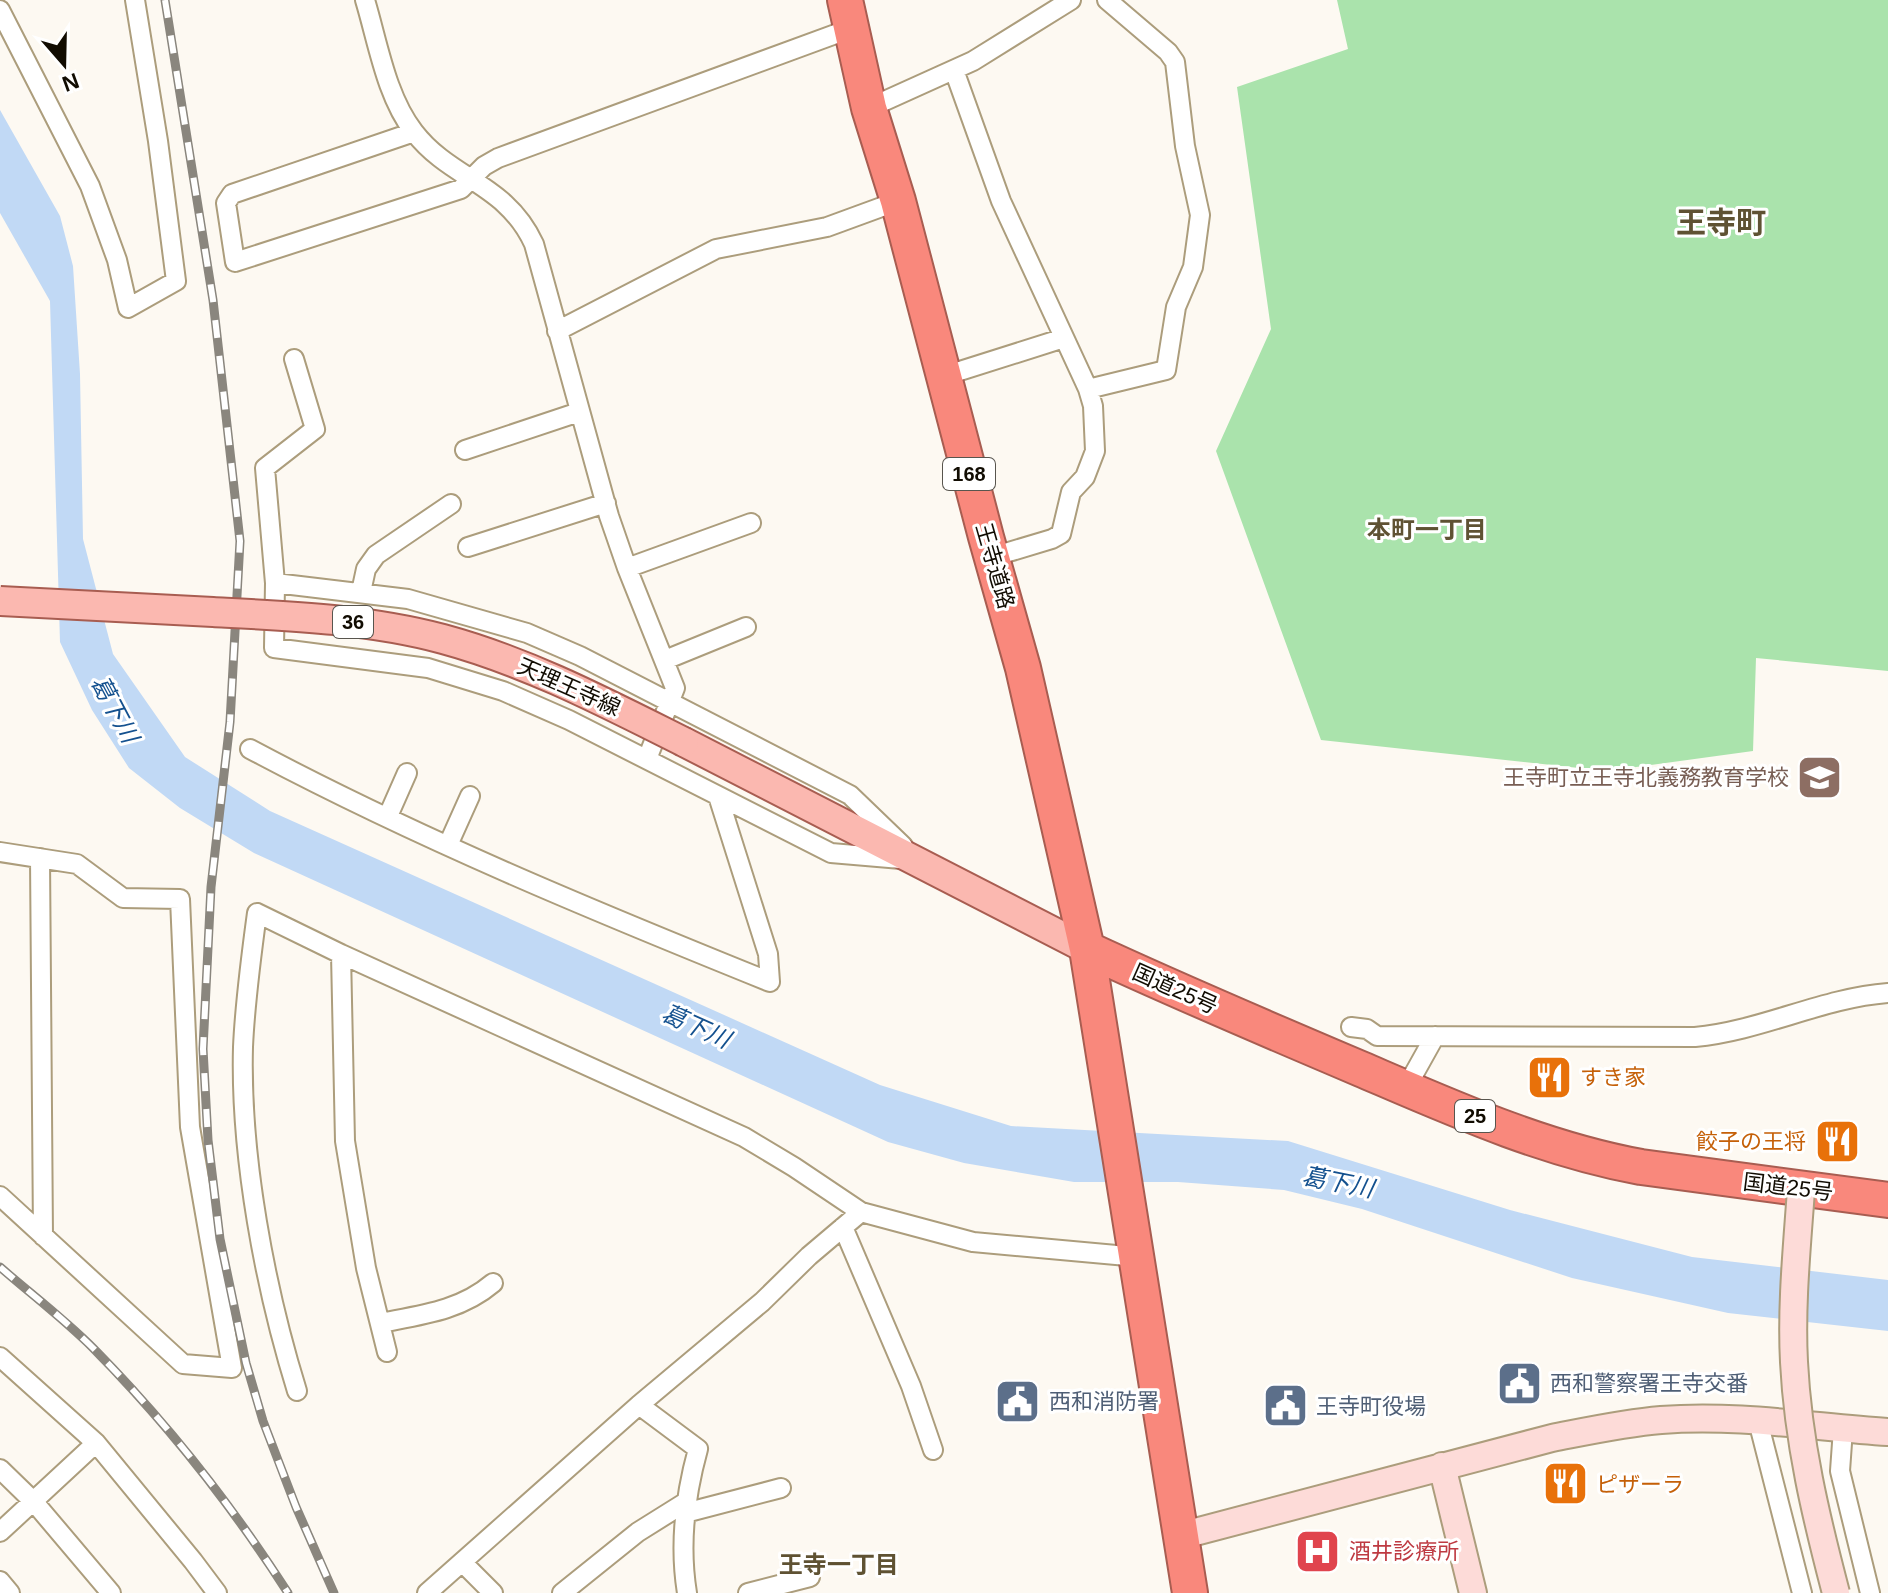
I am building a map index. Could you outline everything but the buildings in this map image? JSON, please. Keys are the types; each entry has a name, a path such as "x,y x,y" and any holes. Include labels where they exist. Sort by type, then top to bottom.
{"highway":[{"name":"王寺道路","path":"849,14 869,108 898,201 1023,668 1087,949"},
{"name":"国道25号","path":"1087,949 1159,983 1524,1136 1604,1161 1888,1200"},
{"path":"1087,949 1190,1593"}],"main road":[{"name":"天理王寺線","path":"0,601 309,617 371,624 442,639 508,659 603,701 1087,949"}],"street":[{"path":"0,10 90,186 117,260 128,308 176,281 158,141 135,0"},
{"path":"365,0 399,108 414,132 432,152 511,207 526,226 534,244 606,503 627,568 675,688 647,759"},
{"path":"869,108 954,70 1071,0"},
{"path":"1088,389 1166,370 1176,307 1193,267 1200,215 1185,146 1175,62 1168,52 1107,0"},
{"path":"414,132 232,194 226,203 235,262 461,189 484,166 498,158 849,14"},
{"path":"954,70 1001,201 1088,389 1096,433 1095,451 1085,477 1071,492 1061,534 992,557"},
{"path":"557,331 716,249 827,227 898,201"},
{"path":"944,376 1064,338"},
{"path":"294,359 315,429 265,468 275,583 274,648 428,668 503,691 647,759 831,853 919,861"},
{"path":"465,450 579,412"},
{"path":"468,547 606,503"},
{"path":"361,592 366,569 376,555 451,504"},
{"path":"627,568 751,523"},
{"path":"275,583 408,599 527,633 580,656 850,795 919,861"},
{"path":"665,660 746,627"},
{"path":"250,749 448,845 770,982 768,954 718,796"},
{"path":"388,816 407,773"},
{"path":"448,845 470,796"},
{"path":"0,852 77,864 123,898 180,899 190,1127 232,1368 183,1364 0,1196"},
{"path":"40,858 43,1236"},
{"path":"297,1391 267,1274 244,1098 243,1048 257,913 744,1137 861,1212 973,1242 1136,1247"},
{"path":"341,954 345,1141 366,1268 387,1352"},
{"path":"1351,1027 1367,1029 1377,1036 1695,1037 1725,1034 1853,998 1888,993"},
{"path":"1406,1088 1435,1036"},
{"path":"1801,1190 1793,1291 1795,1376 1808,1478 1836,1593"},
{"path":"427,1593 861,1212"},
{"path":"843,1227 911,1386 933,1450"},
{"path":"380,1323 459,1305 493,1283"},
{"path":"0,1357 96,1443 217,1593"},
{"path":"639,1405 698,1449 686,1507 683,1560 687,1593"},
{"path":"1180,1536 1552,1438 1614,1426 1662,1420 1758,1421 1888,1432"},
{"path":"1758,1421 1802,1593"},
{"path":"1843,1429 1840,1471 1870,1593"},
{"path":"0,1532 96,1443"},
{"path":"1442,1466 1473,1593"},
{"path":"0,1469 34,1502 111,1593"},
{"path":"562,1593 638,1532 686,1507 781,1488"},
{"path":"462,1562 493,1593"},
{"path":"748,1593 810,1577"},
{"path":"0,1581 10,1593"}],"green space":[{"path":"1337,0 1888,0 1888,671 1756,658 1753,751 1607,771 1321,740 1216,451 1271,329 1237,87 1348,49"}],"water":[{"name":"葛下川","path":"0,110 60,216 73,266 80,374 83,539 113,654 185,757 270,811 880,1085 1011,1126 1288,1141 1510,1210 1692,1257 1888,1280 1888,1331 1728,1313 1572,1278 1362,1209 1284,1190 1178,1182 1074,1182 964,1163 888,1142 254,853 180,808 129,768 92,710 60,642 50,301 0,213"}],"railway":[{"path":"165,0 213,300 240,541 230,722 211,887 203,1049 208,1140 220,1239 246,1363 263,1421 334,1593"},
{"path":"0,1267 82,1337 147,1405 221,1496 288,1593"}],"place":[{"name":"王寺町立王寺北義務教育学校","path":"1820,777"},
{"name":"すき家","path":"1549,1077"},
{"name":"餃子の王将","path":"1837,1141"},
{"name":"西和警察署王寺交番","path":"1519,1383"},
{"name":"西和消防署","path":"1018,1401"},
{"name":"王寺町役場","path":"1285,1406"},
{"name":"ピザーラ","path":"1565,1484"},
{"name":"酒井診療所","path":"1318,1551"}],"district":[{"name":"王寺町","path":"1721,222"},
{"name":"本町一丁目","path":"1427,529"},
{"name":"王寺一丁目","path":"839,1564"}]}
